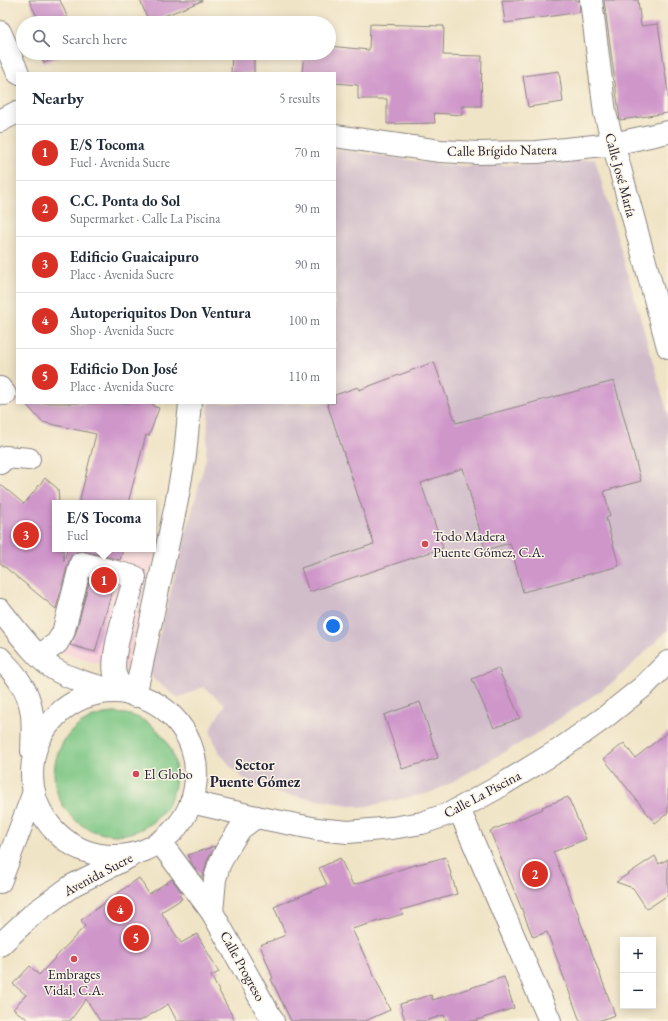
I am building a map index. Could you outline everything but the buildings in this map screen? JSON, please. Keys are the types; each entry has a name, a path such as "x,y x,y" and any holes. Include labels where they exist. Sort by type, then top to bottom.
{"street":[{"name":"Calle José María","path":"591,0 605,113 668,347"},
{"path":"0,32 18,72"},
{"path":"0,121 16,113"},
{"name":"Calle Brígido Natera","path":"336,136 440,151 478,153 537,152 613,144 668,132"},
{"path":"130,694 176,505 185,456 190,404"},
{"path":"0,463 5,457 29,459"},
{"path":"39,656 60,640 81,563 135,577 117,642 114,662 115,674 130,694"},
{"path":"0,610 39,656 53,669 88,684 144,698 162,708 176,721 187,737 194,756 196,775 194,795 186,813 175,829 151,847 122,855 103,855 83,850 66,841 52,827 41,811 33,783 33,717 31,702 20,681 0,658"},
{"name":"Calle La Piscina","path":"191,802 316,829 348,832 392,828 422,823 459,809 495,790 559,750 604,718 644,686 668,662"},
{"path":"0,882 33,783 35,753 42,735 53,719 68,706 86,697 105,693 130,694"},
{"path":"459,809 550,1021"},
{"path":"212,912 215,879 219,864 240,829 256,817"},
{"name":"Calle Progreso","path":"151,847 212,912 273,1021"},
{"name":"Avenida Sucre","path":"0,945 33,914 73,885 151,847"}],"shaded area":[{"name":"Todo Madera Puente Gómez, C.A.","path":"336,149 443,165 466,166 516,165 595,159 668,415 668,630 615,681 538,733 445,786 429,793 363,807 280,794 256,786 243,778 231,767 217,749 210,730 225,704 203,687 178,698 153,679 150,671 206,458 209,404 336,404"},
{"path":"63,552 155,552 125,672 53,650"}],"green space":[{"path":"115,713 127,714 138,718 149,723 158,731 166,740 171,751 175,762 175,786 171,797 166,808 158,817 149,825 138,830 127,834 115,835 103,834 92,830 81,825 72,817 64,808 59,797 55,786 54,774 55,762 59,751 64,740 72,731 81,723 92,718 103,714"}],"place":[{"name":"Edificio Guaicaipuro","path":"26,535"},
{"name":"Todo Madera Puente Gómez, C.A.","path":"425,544"},
{"name":"E/S Tocoma","path":"104,580"},
{"name":"El Globo","path":"136,774"},
{"name":"C.C. Ponta do Sol","path":"535,874"},
{"name":"Autoperiquitos Don Ventura","path":"120,909"},
{"name":"Edificio Don José","path":"136,938"},
{"name":"Embrages Vidal, C.A.","path":"74,959"}],"district":[{"name":"Sector Puente Gómez","path":"255,772"}]}
